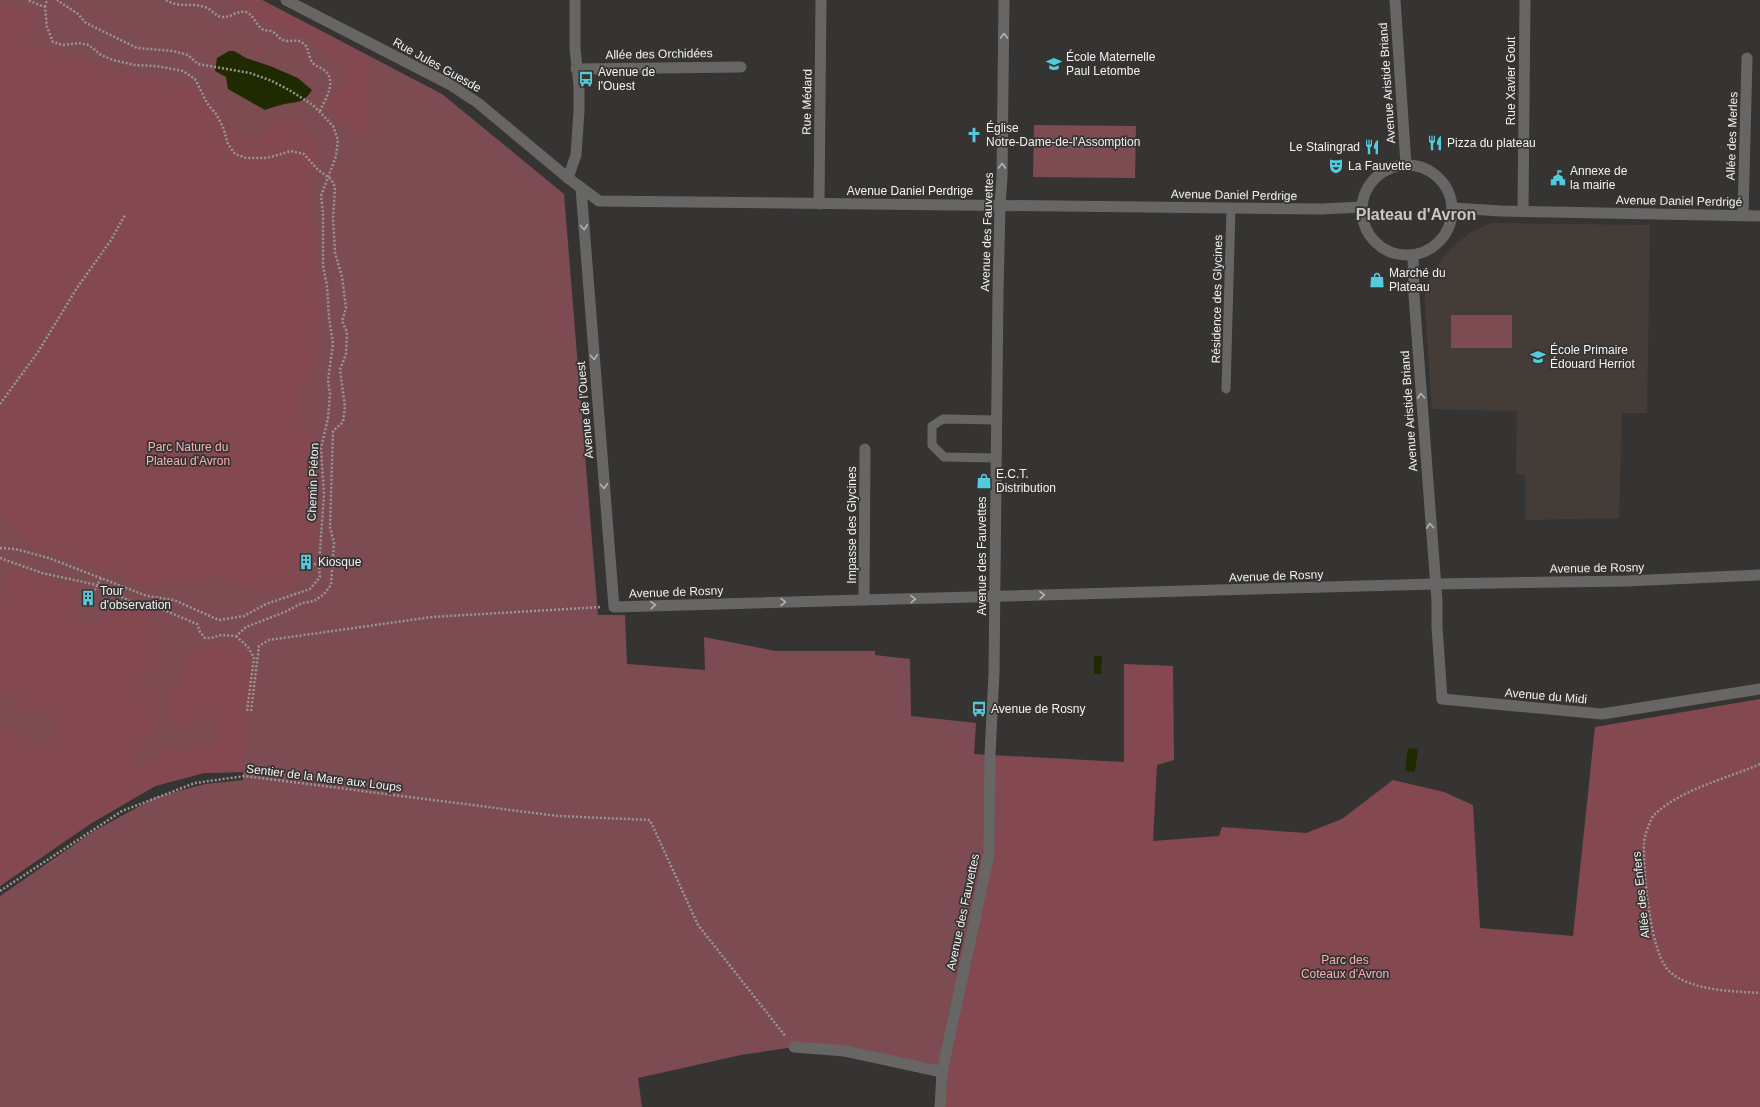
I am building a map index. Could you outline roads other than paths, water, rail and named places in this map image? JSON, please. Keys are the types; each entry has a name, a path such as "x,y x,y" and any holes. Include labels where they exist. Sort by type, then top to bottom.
{"street":[{"name":"Rue Jules Guesde","path":"286,0 449,84 478,103 581,188"},
{"path":"568,178 576,155 579,112 579,86 574,48 575,0"},
{"name":"Rue Médard","path":"819,204 821,0"},
{"name":"Avenue des Fauvettes","path":"940,1107 942,1072 989,854 995,596 998,249 1002,177 1004,0"},
{"name":"Avenue Aristide Briand","path":"1395,0 1406,165"},
{"name":"Rue Xavier Gout","path":"1523,211 1524,0"},
{"name":"Allée des Merles","path":"1743,215 1747,58"},
{"name":"Allée des Orchidées","path":"576,68 741,66"},
{"path":"1406,165 1420,166 1433,173 1447,188 1453,208 1451,223 1444,238 1425,252 1413,255 1401,255 1390,252 1371,237 1364,226 1362,207 1366,191 1376,177 1390,168 1406,165"},
{"name":"Avenue Daniel Perdrige","path":"581,188 599,201 1321,210 1362,207"},
{"name":"Avenue de l'Ouest","path":"581,188 614,607"},
{"name":"Avenue Daniel Perdrigé","path":"1453,208 1760,216"},
{"name":"Avenue Aristide Briand","path":"1413,255 1414,296 1435,584"},
{"name":"Impasse des Glycines","path":"864,600 865,449"},
{"name":"Avenue de Rosny","path":"614,607 1435,584 1627,581 1760,575"},
{"name":"Avenue du Midi","path":"1435,584 1442,699 1602,714 1760,689"},
{"path":"794,1047 845,1051 942,1072"}],"lane":[{"name":"Résidence des Glycines","path":"1226,389 1231,208"},
{"path":"996,420 943,419 932,426 932,444 944,457 996,458"}],"place":[{"name":"École Maternelle Paul Letombe","path":"1054,64"},
{"name":"Avenue de l'Ouest","path":"586,79"},
{"name":"Église Notre-Dame-de-l'Assomption","path":"974,135"},
{"name":"Pizza du plateau","path":"1435,143"},
{"name":"Le Stalingrad","path":"1372,147"},
{"name":"La Fauvette","path":"1336,166"},
{"name":"Annexe de la mairie","path":"1558,178"},
{"name":"Marché du Plateau","path":"1377,280"},
{"name":"École Primaire Édouard Herriot","path":"1538,357"},
{"name":"E.C.T. Distribution","path":"984,481"},
{"name":"Kiosque","path":"306,562"},
{"name":"Tour d'observation","path":"88,598"},
{"name":"Avenue de Rosny","path":"979,709"}],"district":[{"name":"Plateau d'Avron","path":"1416,214"}],"park label":[{"name":"Parc Nature du Plateau d'Avron","path":"188,454"},
{"name":"Parc des Coteaux d'Avron","path":"1345,967"}]}
